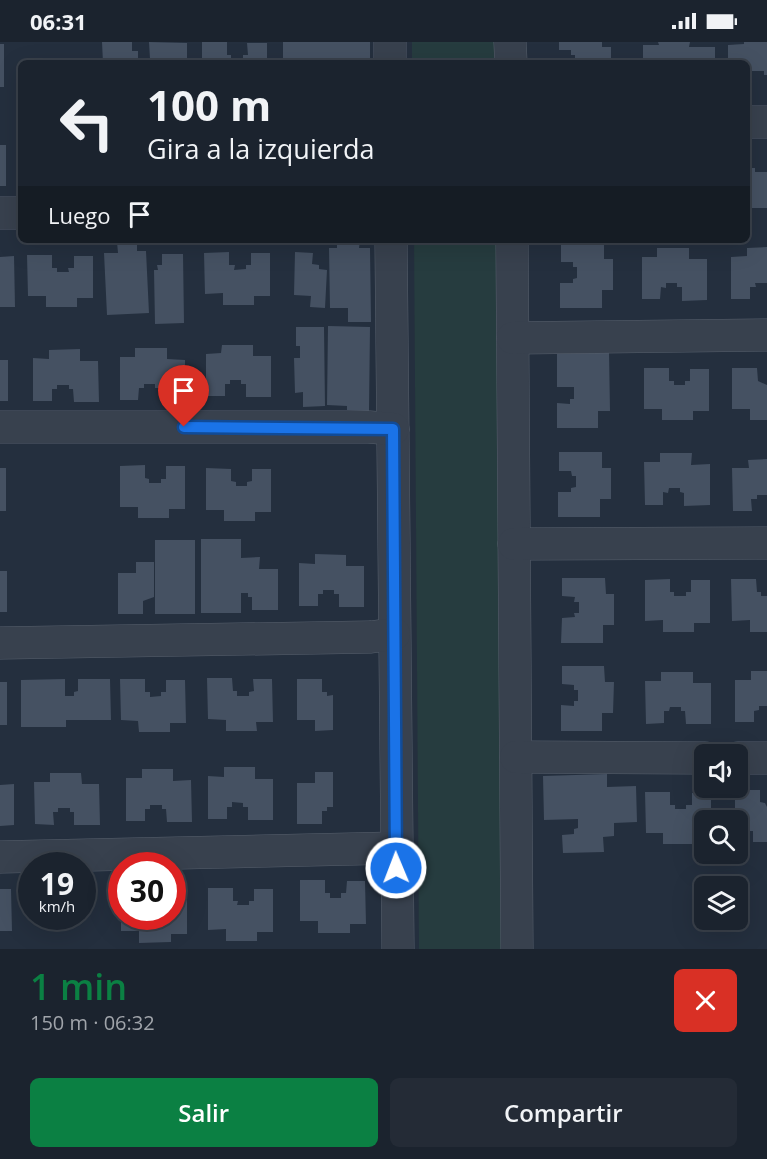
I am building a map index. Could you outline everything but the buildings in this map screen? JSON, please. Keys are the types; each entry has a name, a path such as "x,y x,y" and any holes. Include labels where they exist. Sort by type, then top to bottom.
{"street":[{"path":"390,42 390,60"},
{"path":"510,42 511,60"},
{"path":"750,122 767,122"},
{"path":"0,213 18,213"},
{"path":"391,243 398,949"},
{"path":"512,243 517,949"},
{"path":"513,338 767,335"},
{"path":"0,427 369,427 393,429"},
{"path":"514,544 767,543"},
{"path":"0,643 359,638 394,634"},
{"path":"516,757 694,758"},
{"path":"748,758 767,758"},
{"path":"0,857 396,848"}],"green space":[{"path":"412,42 494,42 494,60 412,60"},
{"path":"414,243 496,243 502,949 419,949"}],"route":[{"path":"184,427 393,429 396,868"}]}
